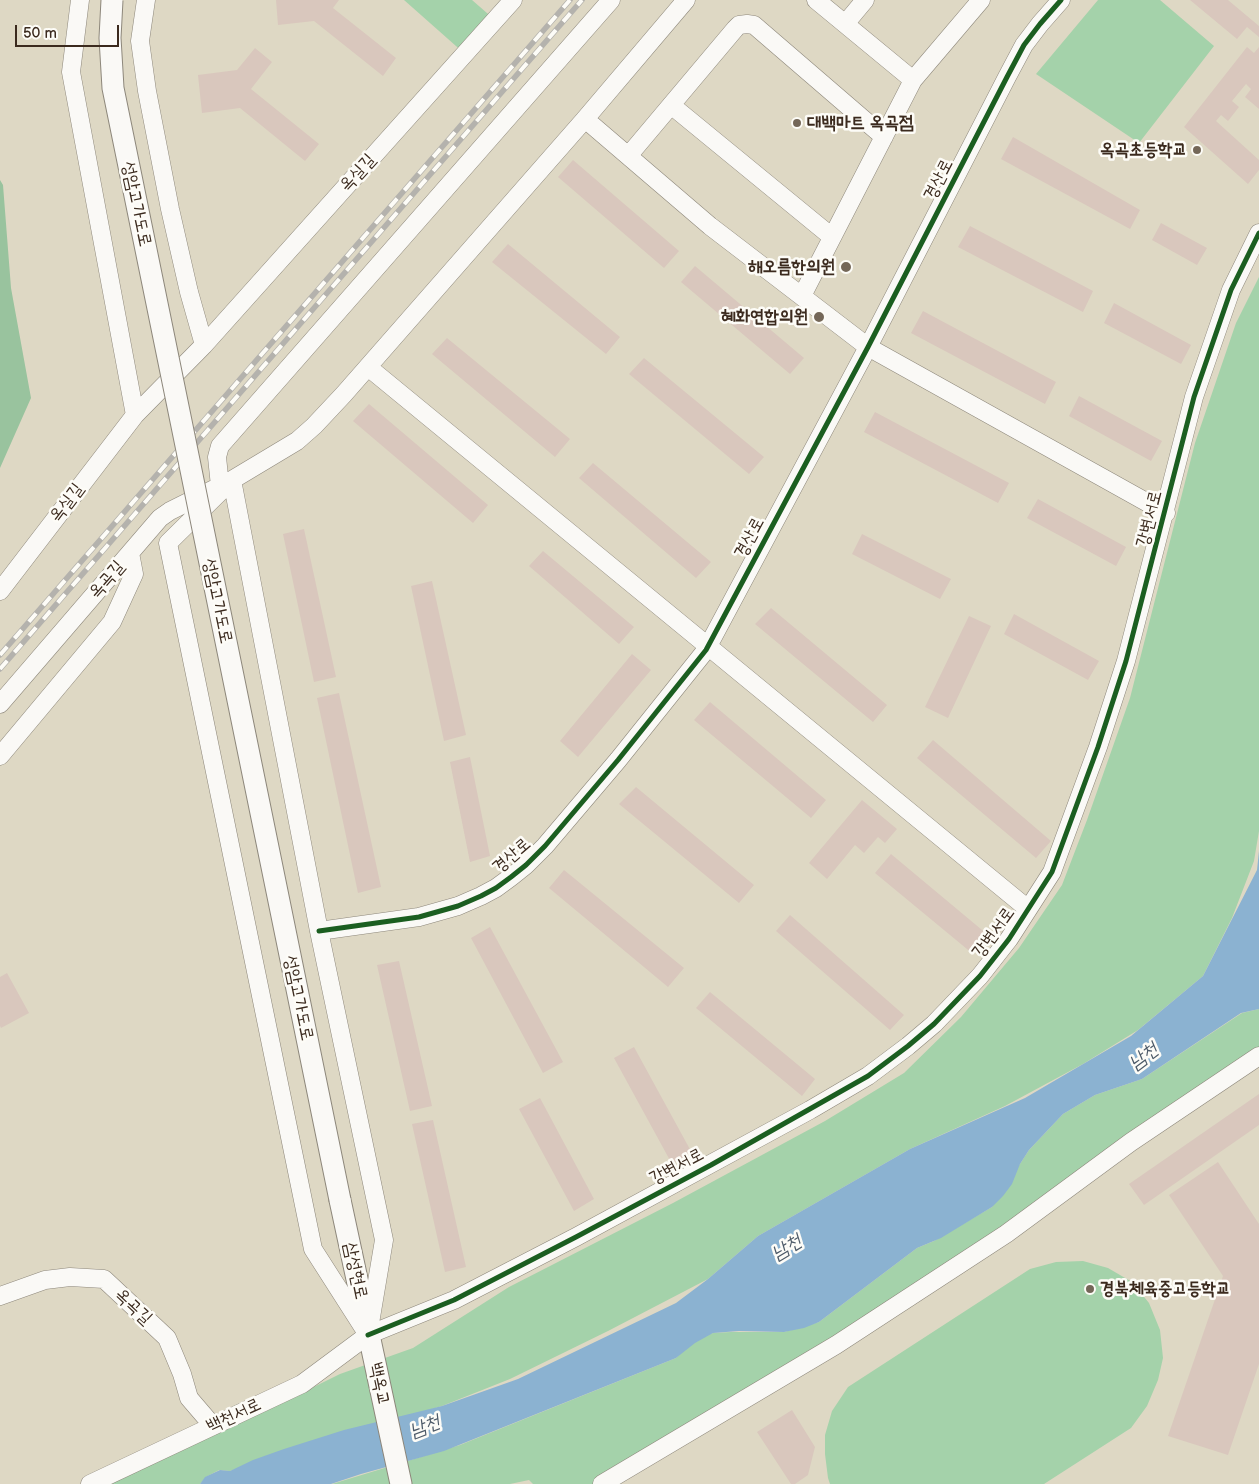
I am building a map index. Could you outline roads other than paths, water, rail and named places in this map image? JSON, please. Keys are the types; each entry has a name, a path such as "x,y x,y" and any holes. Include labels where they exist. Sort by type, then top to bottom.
{"main road":[{"name":"성암고가도로","path":"112,0 110,38 113,88 340,1200"},
{"name":"삼성현로","path":"340,1200 369,1338"},
{"name":"백옥교","path":"369,1338 401,1484"}],"street":[{"path":"80,0 72,72 135,414"},
{"path":"146,0 140,41 147,91 170,209 189,292 204,346"},
{"name":"옥실길","path":"0,591 135,414 204,346 513,0"},
{"path":"369,1338 384,1240 226,483 217,457 220,446 610,0"},
{"path":"369,1338 313,1249 168,543 226,483 297,441 314,426 585,119 686,0"},
{"path":"816,0 913,80"},
{"path":"845,24 865,0"},
{"path":"802,296 913,80 981,0"},
{"name":"경산로","path":"319,931 419,917 458,906 496,888 526,865 545,846 618,760 706,650 868,347 1024,45 1061,0"},
{"path":"628,155 735,29 739,25 747,24 754,25 884,137"},
{"path":"671,104 832,237"},
{"path":"585,119 710,226 868,347 1166,513"},
{"name":"강변서로","path":"369,1338 454,1300 576,1237 736,1151 868,1076 934,1024 980,976 1009,939 1052,872 1098,747 1126,661 1166,513 1194,397 1231,290 1259,232"},
{"path":"368,367 1028,909"},
{"name":"옥곡길","path":"0,704 160,518 170,510 226,483"},
{"path":"0,756 112,622 134,574 130,553"},
{"path":"602,1484 836,1345 1006,1234 1131,1142 1259,1056"},
{"name":"옥곡길","path":"0,1296 45,1280 70,1277 104,1279 167,1338 182,1374 189,1398 213,1426"},
{"name":"백천서로","path":"90,1484 302,1384 369,1338"}],"water":[{"name":"남천","path":"1259,851 1259,1009 1241,1013 1142,1079 1095,1095 1063,1114 1029,1150 1020,1164 1012,1184 992,1207 941,1238 917,1248 819,1322 804,1328 784,1332 739,1331 713,1333 695,1343 676,1358 444,1451 331,1484 200,1484 205,1477 220,1470 230,1471 253,1460 284,1449 344,1430 442,1406 518,1379 676,1303 708,1279 758,1236 910,1149 1025,1098 1131,1036 1203,976 1257,870"}],"railway":[{"path":"0,655 570,0"},
{"path":"0,669 582,0"}],"place":[{"name":"대백마트 옥곡점","path":"797,123"},
{"name":"옥곡초등학교","path":"1197,150"},
{"name":"해오름한의원","path":"846,267"},
{"name":"혜화연합의원","path":"819,317"},
{"name":"경북체육중고등학교","path":"1090,1289"}]}
